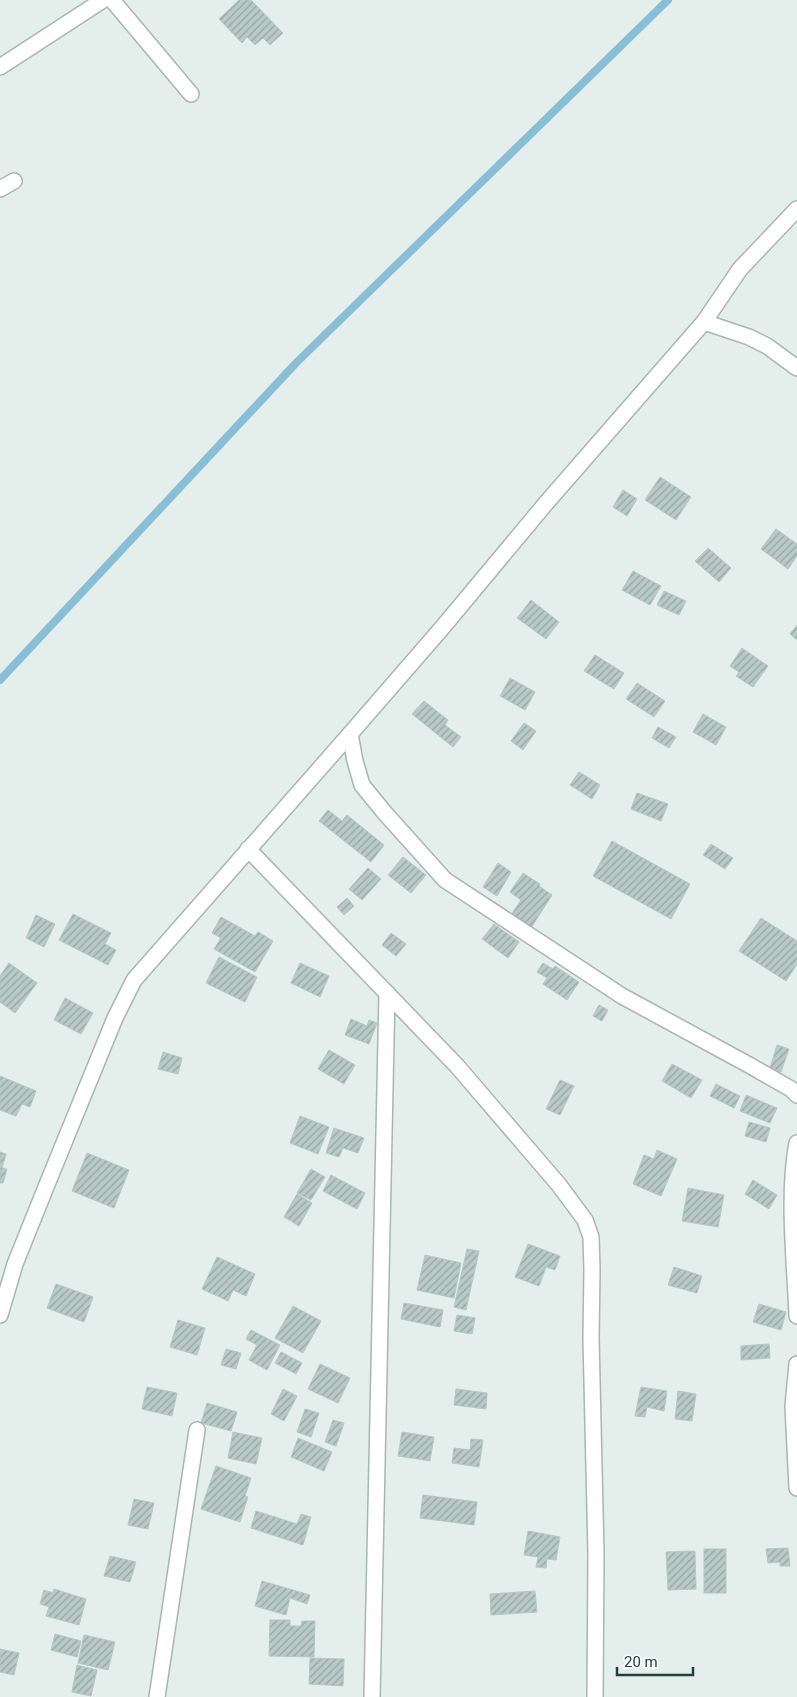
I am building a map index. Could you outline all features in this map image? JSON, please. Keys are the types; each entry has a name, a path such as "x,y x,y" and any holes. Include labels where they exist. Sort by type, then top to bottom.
{"street":[{"path":"0,67 103,0"},
{"path":"112,0 191,94"},
{"path":"0,189 14,181"},
{"path":"0,1314 15,1264 115,1018 134,980 442,628 547,502 704,322 740,269 797,210"},
{"path":"704,322 749,337 767,346 797,368"},
{"path":"350,734 362,785 445,880 622,996 791,1089 797,1095"},
{"path":"248,849 457,1066 559,1185 585,1220 591,1237 592,1269 591,1338 596,1554 595,1697"},
{"path":"372,1697 387,994"},
{"path":"797,1143 793,1163 792,1196 797,1316"},
{"path":"797,1364 793,1406 797,1488"},
{"path":"157,1697 197,1430"}],"building":[{"path":"239,0 251,0 283,33 270,45 263,38 255,45 247,37 242,43 219,19"},
{"path":"660,477 691,497 676,520 645,500"},
{"path":"623,490 637,499 627,516 613,507"},
{"path":"776,529 797,544 797,556 788,569 761,549"},
{"path":"708,548 731,568 719,582 695,561"},
{"path":"633,571 661,586 650,605 622,590"},
{"path":"664,591 686,601 679,615 657,605"},
{"path":"531,600 559,622 546,639 517,618"},
{"path":"797,625 797,640 790,634"},
{"path":"742,648 768,666 753,687 736,676 739,672 730,666"},
{"path":"595,655 624,673 614,689 584,671"},
{"path":"510,678 535,692 525,710 500,696"},
{"path":"637,683 665,701 654,717 626,699"},
{"path":"424,701 448,720 445,725 461,737 453,747 412,714"},
{"path":"703,714 726,727 716,745 693,732"},
{"path":"524,723 536,731 523,750 511,741"},
{"path":"658,727 676,737 669,748 652,738"},
{"path":"579,772 600,785 592,799 570,785"},
{"path":"637,793 668,804 661,821 631,809"},
{"path":"328,810 342,821 347,815 384,845 371,862 319,821"},
{"path":"612,841 690,884 671,919 593,876"},
{"path":"711,844 733,858 725,869 703,855"},
{"path":"403,857 426,875 411,893 388,875"},
{"path":"498,863 511,872 497,896 483,887"},
{"path":"368,868 381,879 362,900 349,889"},
{"path":"523,873 540,884 539,886 552,895 531,928 511,915 521,900 510,892"},
{"path":"347,898 354,906 344,915 337,907"},
{"path":"73,914 111,933 105,944 116,950 108,965 59,940"},
{"path":"36,915 55,924 44,947 26,938"},
{"path":"221,917 255,936 258,932 273,941 255,972 214,949 221,938 212,933"},
{"path":"761,918 797,941 797,964 786,981 739,951"},
{"path":"494,924 519,942 508,958 482,939"},
{"path":"391,933 406,944 396,956 382,945"},
{"path":"219,957 257,977 245,1002 206,983"},
{"path":"9,963 37,983 15,1013 0,1002 0,976"},
{"path":"300,963 329,976 320,997 291,983"},
{"path":"543,963 553,969 555,966 579,982 567,1000 543,984 547,978 537,972"},
{"path":"65,998 93,1013 81,1034 54,1020"},
{"path":"599,1005 608,1010 602,1021 593,1016"},
{"path":"351,1019 367,1026 369,1020 377,1023 369,1044 345,1035"},
{"path":"777,1045 789,1049 781,1072 770,1068"},
{"path":"329,1050 355,1065 344,1084 318,1069"},
{"path":"163,1052 182,1058 178,1074 158,1069"},
{"path":"672,1064 702,1080 691,1098 662,1081"},
{"path":"0,1076 36,1091 30,1107 22,1104 16,1116 0,1110"},
{"path":"560,1080 574,1086 560,1115 546,1109"},
{"path":"716,1084 740,1096 734,1108 710,1096"},
{"path":"746,1095 777,1108 770,1123 740,1111"},
{"path":"300,1116 329,1127 318,1154 290,1143"},
{"path":"749,1122 770,1128 766,1142 745,1136"},
{"path":"334,1128 364,1138 358,1153 343,1148 339,1157 326,1153"},
{"path":"657,1150 677,1159 661,1196 633,1184 644,1155 654,1159"},
{"path":"0,1152 6,1154 2,1168 7,1169 3,1183 0,1183"},
{"path":"87,1153 129,1170 114,1208 72,1191"},
{"path":"311,1169 325,1177 311,1200 297,1193"},
{"path":"331,1175 365,1193 357,1209 323,1191"},
{"path":"753,1180 777,1195 769,1209 745,1194"},
{"path":"688,1188 724,1195 718,1227 682,1221"},
{"path":"297,1194 312,1203 299,1226 284,1217"},
{"path":"528,1244 560,1256 555,1270 546,1267 539,1286 515,1277"},
{"path":"467,1249 479,1251 466,1310 454,1307"},
{"path":"425,1255 461,1263 454,1298 417,1290"},
{"path":"217,1257 255,1274 246,1296 233,1290 228,1301 202,1289"},
{"path":"674,1267 702,1276 697,1293 668,1285"},
{"path":"56,1284 93,1297 84,1322 47,1308"},
{"path":"404,1303 443,1310 440,1327 401,1319"},
{"path":"759,1304 786,1312 781,1330 753,1322"},
{"path":"293,1306 321,1321 303,1353 275,1338"},
{"path":"457,1315 475,1318 472,1334 454,1331"},
{"path":"178,1320 205,1328 197,1355 170,1347"},
{"path":"251,1330 280,1345 267,1370 249,1360 257,1345 246,1339"},
{"path":"769,1344 770,1358 741,1360 741,1346"},
{"path":"226,1349 241,1353 236,1369 221,1365"},
{"path":"281,1352 302,1363 296,1374 275,1363"},
{"path":"320,1364 350,1378 338,1403 308,1389"},
{"path":"147,1387 177,1393 172,1416 142,1409"},
{"path":"641,1387 667,1391 664,1411 647,1407 645,1417 635,1416"},
{"path":"283,1389 297,1396 284,1421 271,1414"},
{"path":"456,1389 487,1393 486,1409 454,1405"},
{"path":"678,1391 696,1394 692,1421 675,1419"},
{"path":"207,1403 237,1412 231,1431 201,1423"},
{"path":"305,1409 319,1413 311,1437 297,1432"},
{"path":"333,1420 344,1423 336,1446 325,1442"},
{"path":"233,1432 262,1438 256,1464 228,1458"},
{"path":"402,1432 434,1437 430,1461 398,1456"},
{"path":"298,1438 332,1452 324,1471 291,1457"},
{"path":"471,1439 483,1440 479,1467 452,1463 454,1448 470,1450"},
{"path":"216,1466 251,1478 245,1496 248,1497 240,1522 201,1509"},
{"path":"423,1495 477,1502 474,1525 420,1518"},
{"path":"134,1499 154,1503 148,1529 128,1525"},
{"path":"256,1511 297,1524 301,1514 311,1517 303,1545 251,1528"},
{"path":"528,1531 560,1537 556,1560 547,1559 546,1568 536,1567 538,1557 524,1555"},
{"path":"788,1548 790,1566 780,1566 780,1562 768,1563 766,1549"},
{"path":"704,1549 726,1549 726,1593 704,1593"},
{"path":"695,1551 696,1589 668,1590 666,1552"},
{"path":"110,1556 136,1562 130,1582 104,1576"},
{"path":"262,1581 310,1595 307,1604 290,1598 286,1615 255,1606"},
{"path":"54,1589 86,1599 79,1625 46,1616 49,1607 40,1604 44,1590 53,1593"},
{"path":"535,1591 537,1612 491,1615 490,1594"},
{"path":"270,1620 290,1620 290,1626 301,1626 302,1621 315,1621 314,1657 269,1656"},
{"path":"55,1634 81,1641 77,1657 51,1650"},
{"path":"84,1635 115,1642 108,1670 78,1663"},
{"path":"0,1649 19,1653 14,1675 0,1672"},
{"path":"310,1658 344,1659 343,1686 309,1684"},
{"path":"77,1665 97,1670 91,1696 72,1692"}],"waterway":[{"path":"0,680 297,362 668,0"}]}
